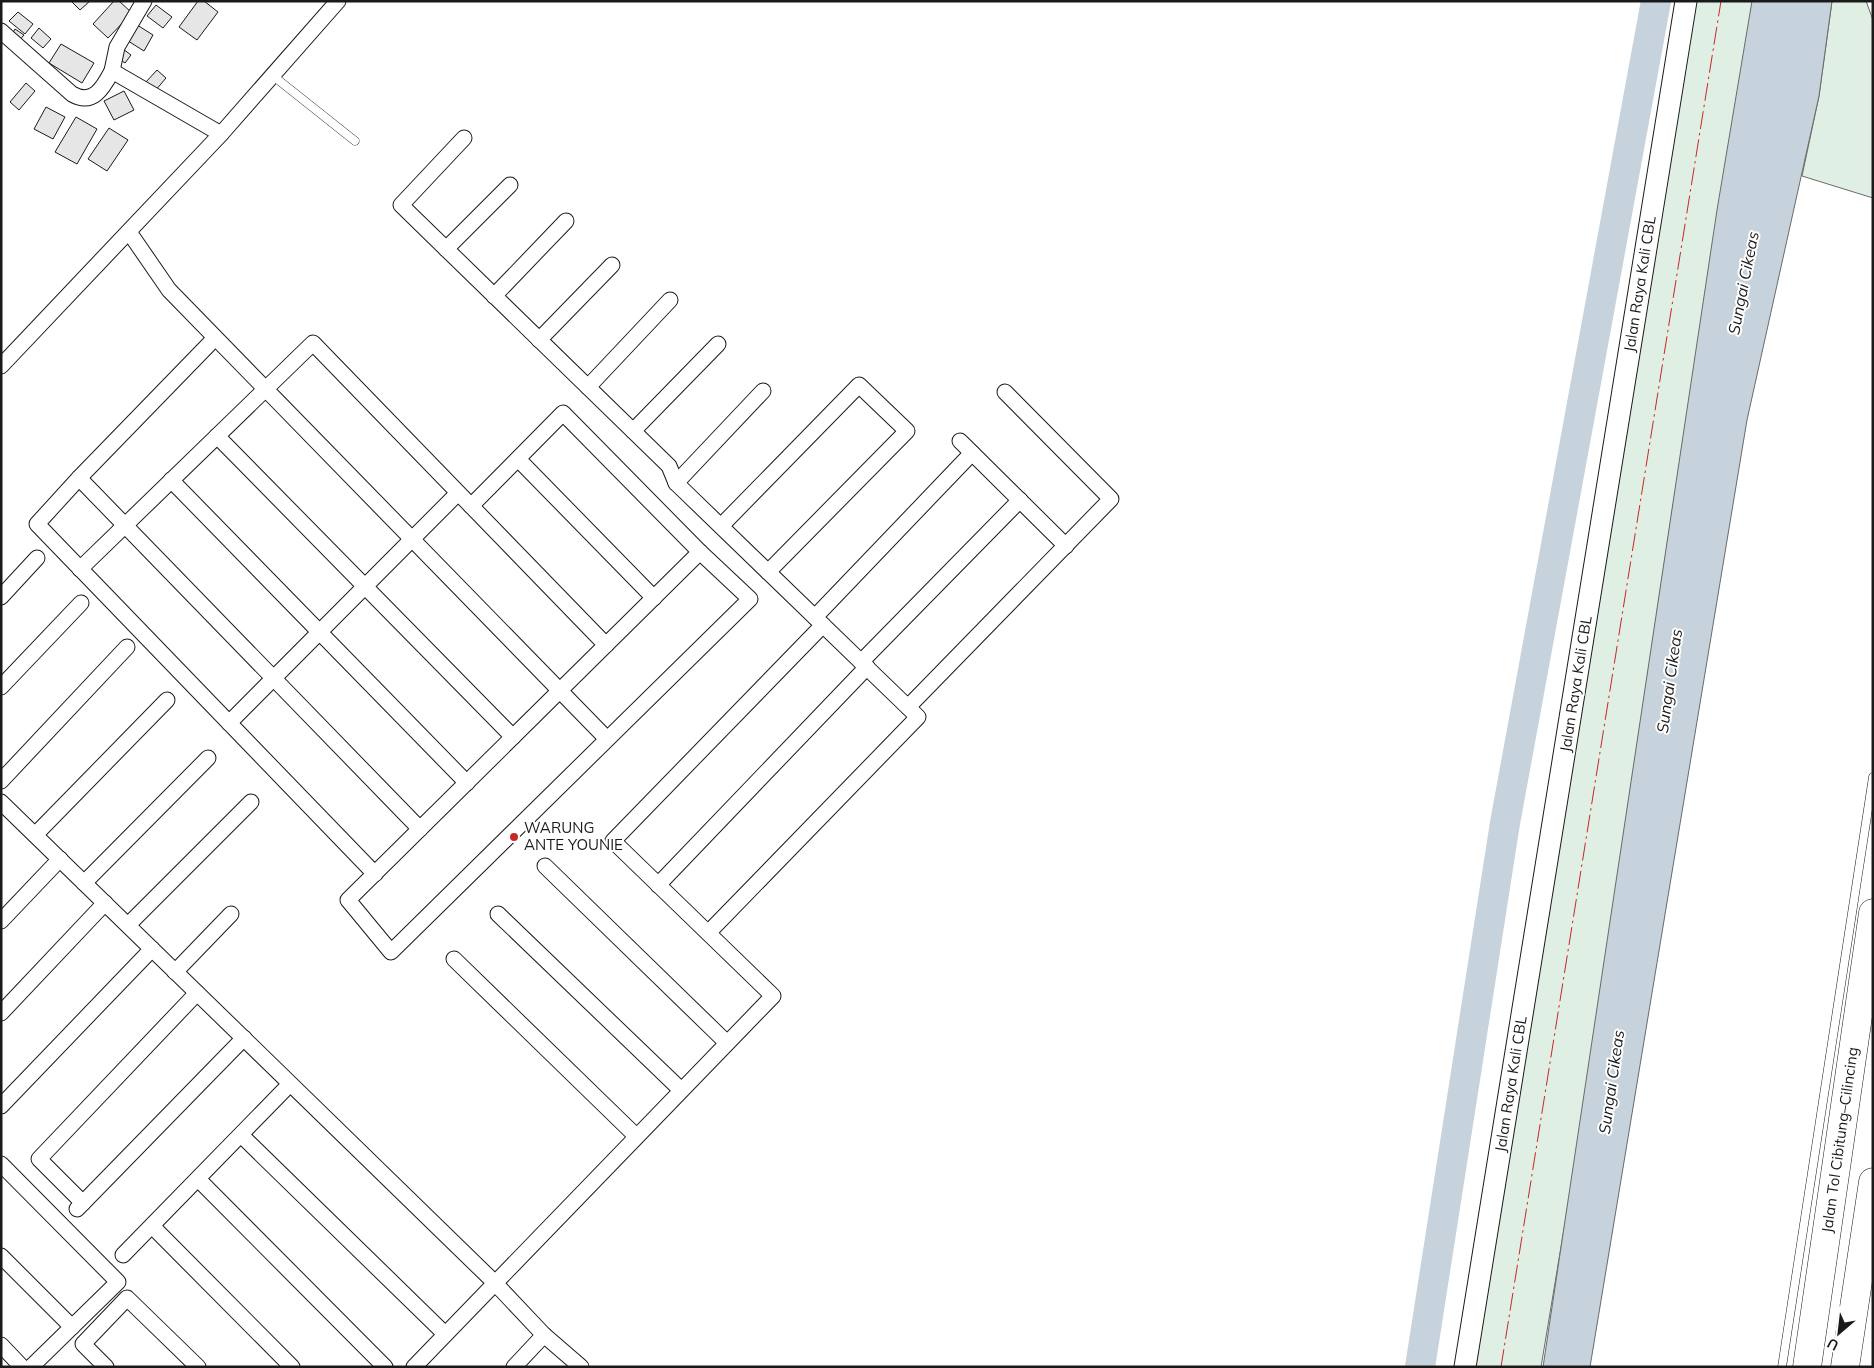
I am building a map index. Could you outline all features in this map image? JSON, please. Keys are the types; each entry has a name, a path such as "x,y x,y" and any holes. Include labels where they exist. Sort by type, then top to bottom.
{"highway":[{"name":"Jalan Tol Cibitung–Cilincing","path":"1807,1367 1873,913"},
{"path":"1845,1367 1873,1182"}],"main road":[{"name":"Jalan Raya Kali CBL","path":"1465,1367 1686,1"}],"street":[{"path":"1,31 72,94 79,98 94,96 101,91 112,71 117,47 144,1"},
{"path":"1,366 221,134 338,1"},
{"path":"112,71 221,134"},
{"path":"464,138 401,205 669,466 676,483 918,717 708,933"},
{"path":"446,249 510,185"},
{"path":"494,296 566,221"},
{"path":"129,232 169,290 607,739"},
{"path":"540,340 612,265"},
{"path":"588,387 670,300"},
{"path":"215,338 37,524 375,874"},
{"path":"80,569 313,343 606,645"},
{"path":"633,431 718,344"},
{"path":"721,526 859,385 906,431 768,572"},
{"path":"676,483 763,391"},
{"path":"908,707 1111,499 1005,392"},
{"path":"472,506 563,413 700,552 750,599 391,952 348,900 700,552"},
{"path":"217,436 513,737"},
{"path":"960,441 1066,546"},
{"path":"414,1367 494,1282 773,996 613,841 819,621 972,453"},
{"path":"518,459 654,598"},
{"path":"79,478 420,829"},
{"path":"171,480 467,783"},
{"path":"229,723 458,493"},
{"path":"658,885 1020,500"},
{"path":"1,597 37,558"},
{"path":"1,687 81,603"},
{"path":"1,781 127,647"},
{"path":"35,835 167,700"},
{"path":"84,883 208,758"},
{"path":"128,925 251,802"},
{"path":"4,811 35,835 60,859 494,1282 544,1335 581,1367"},
{"path":"1,921 60,859"},
{"path":"545,866 726,1043"},
{"path":"1,1013 105,903"},
{"path":"175,972 231,914"},
{"path":"498,914 680,1090"},
{"path":"2,1105 152,949"},
{"path":"454,959 636,1136"},
{"path":"197,993 39,1159 79,1207 244,1038"},
{"path":"123,1255 290,1084"},
{"path":"241,1135 445,1334"},
{"path":"1,1164 118,1282 31,1367"},
{"path":"198,1178 385,1367"},
{"path":"152,1226 292,1367"},
{"path":"1,1256 72,1327"},
{"path":"106,1367 83,1344 126,1298 198,1367"},
{"path":"514,1367 544,1335"},
{"path":"1,1345 22,1367"}],"lane":[{"path":"272,75 355,141"},
{"path":"1782,1367 1873,777"}],"green space":[{"path":"1686,1 1753,1 1672,512 1579,1139 1541,1367 1465,1367"},
{"path":"1832,1 1866,1 1873,20 1873,198 1802,176 1819,96"}],"water":[{"name":"Sungai Cikeas","path":"1752,1 1832,1 1819,96 1747,420 1590,1367 1543,1367 1717,210"}],"building":[{"path":"71,1 90,1 80,10"},
{"path":"114,1 119,1 132,13 108,38 93,24"},
{"path":"198,1 204,1 218,12 197,40 179,27"},
{"path":"156,5 172,17 163,28 147,16"},
{"path":"18,12 33,24 25,34 9,21"},
{"path":"134,23 153,35 144,51 125,39"},
{"path":"39,28 51,39 43,48 31,38"},
{"path":"15,29 24,35 19,41 11,36"},
{"path":"61,44 94,63 82,83 49,63"},
{"path":"123,49 131,55 125,63 117,57"},
{"path":"157,70 166,78 155,91 145,83"},
{"path":"26,83 35,91 19,110 10,102"},
{"path":"124,91 134,110 114,120 104,101"},
{"path":"46,107 65,117 53,139 34,129"},
{"path":"76,117 97,129 77,164 55,152"},
{"path":"109,128 128,140 107,171 88,159"}],"waterway":[{"path":"1420,1367 1505,823 1656,1"}],"power":[{"path":"1501,1367 1721,1"}],"place":[{"name":"WARUNG ANTE YOUNIE","path":"514,837"}]}
